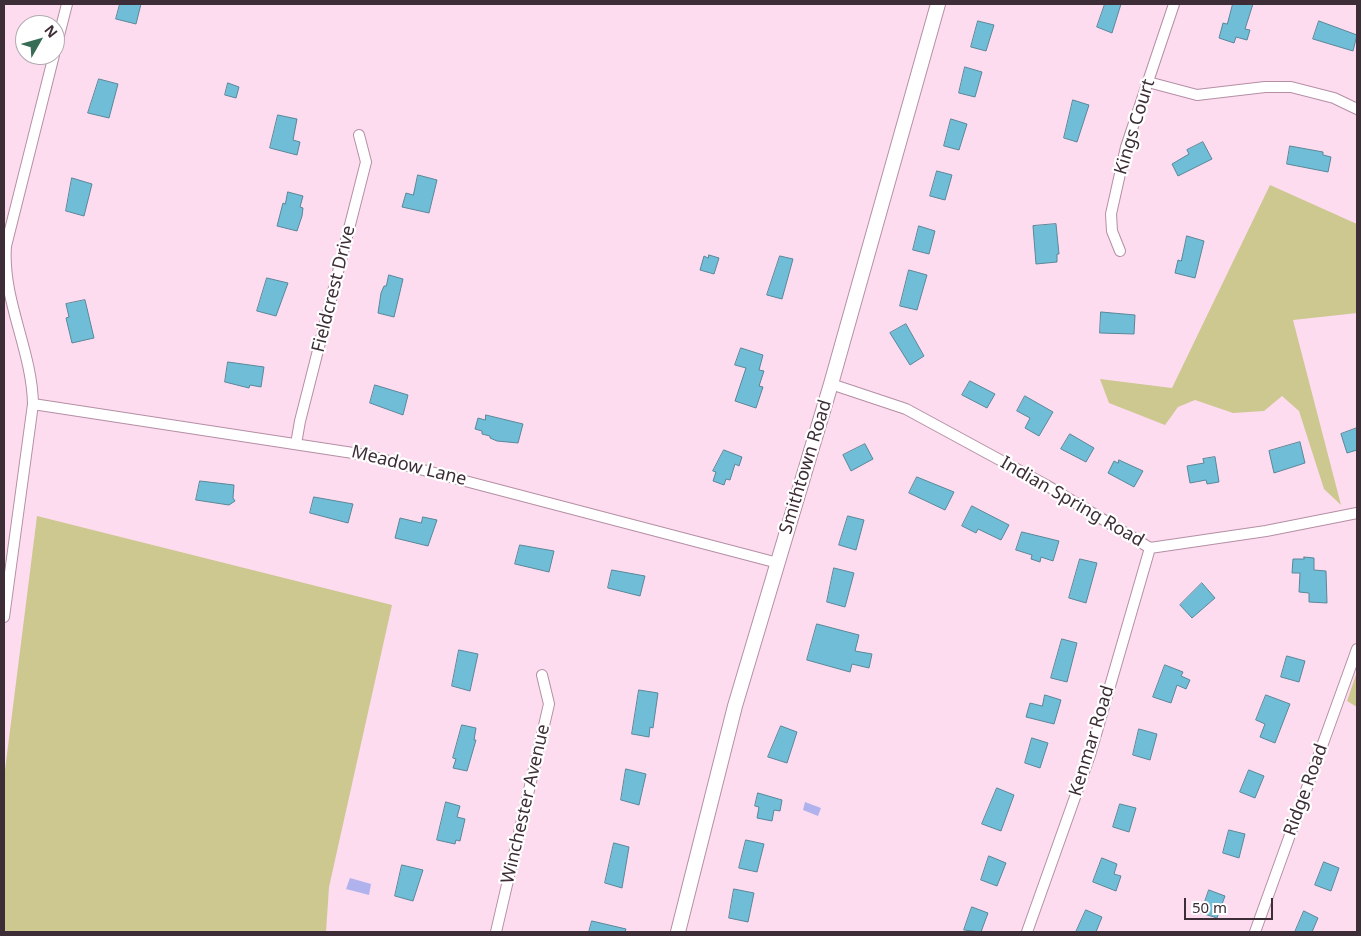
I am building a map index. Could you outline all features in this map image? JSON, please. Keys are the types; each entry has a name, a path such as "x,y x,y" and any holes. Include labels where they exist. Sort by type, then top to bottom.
{"street":[{"name":"Smithtown Road","path":"678,932 734,706 831,384 938,4"},
{"name":"Kings Court","path":"1120,251 1112,231 1111,214 1126,147 1174,4"},
{"path":"4,617 33,404 31,375 8,282 5,260 6,246 52,65"},
{"path":"1148,82 1197,95 1265,87 1291,87 1334,98 1357,108"},
{"name":"Fieldcrest Drive","path":"296,444 366,162 359,135"},
{"name":"Indian Spring Road","path":"831,384 906,409 1046,485 1150,548 1266,531 1357,513"},
{"name":"Meadow Lane","path":"33,404 383,459 778,563"},
{"name":"Kenmar Road","path":"1027,932 1090,755 1150,548"},
{"name":"Ridge Road","path":"1255,932 1357,649"},
{"name":"Winchester Avenue","path":"496,932 550,704 542,675"}],"shaded area":[{"path":"1270,185 1357,224 1357,313 1293,320 1341,505 1324,489 1299,411 1282,396 1264,411 1233,413 1195,400 1178,407 1165,425 1109,403 1100,379 1172,388"},
{"path":"37,516 392,605 329,887 326,932 4,932 4,778"},
{"path":"1357,672 1357,707 1347,701"}],"water":[{"path":"805,802 821,808 818,816 803,810"},
{"path":"350,878 371,884 369,895 346,889"}],"building":[{"path":"120,4 141,4 136,24 116,19"},
{"path":"1105,4 1121,4 1112,33 1097,27"},
{"path":"1233,4 1253,4 1245,29 1250,30 1247,40 1236,37 1234,43 1219,38 1223,23 1227,24"},
{"path":"978,21 994,25 986,51 971,47"},
{"path":"1319,21 1357,35 1353,51 1313,39"},
{"path":"965,67 982,72 975,97 959,93"},
{"path":"99,79 118,84 109,118 88,113"},
{"path":"228,83 239,87 236,98 225,95"},
{"path":"1073,100 1089,105 1077,142 1064,138"},
{"path":"278,115 297,119 293,140 300,142 297,155 270,148"},
{"path":"951,119 967,124 959,150 944,146"},
{"path":"1203,142 1212,159 1178,176 1172,164 1189,154 1187,150"},
{"path":"1290,146 1323,152 1323,155 1331,157 1328,172 1287,164"},
{"path":"937,171 952,175 945,200 930,196"},
{"path":"418,175 437,180 429,213 402,207 406,193 413,195"},
{"path":"72,178 92,184 84,216 66,211"},
{"path":"288,192 303,196 300,207 303,208 302,216 297,231 277,226"},
{"path":"1056,224 1059,254 1057,254 1057,262 1036,264 1033,226"},
{"path":"919,226 935,231 929,254 913,250"},
{"path":"1187,236 1204,241 1195,278 1175,273 1178,260 1181,261"},
{"path":"709,255 719,258 714,274 700,270 704,256 708,258"},
{"path":"780,256 793,259 782,299 767,295"},
{"path":"909,270 927,275 917,310 900,306"},
{"path":"389,275 403,279 394,317 378,313 381,293 384,286 386,286"},
{"path":"267,278 288,283 276,316 257,311"},
{"path":"85,300 94,338 72,343 66,318 69,317 66,304"},
{"path":"1101,312 1135,315 1134,334 1100,333"},
{"path":"906,324 924,356 910,365 890,333"},
{"path":"741,348 763,355 759,370 764,371 759,386 763,387 756,408 735,401 746,368 735,365"},
{"path":"228,362 264,367 261,387 250,385 249,388 225,382"},
{"path":"970,381 995,394 987,408 962,395"},
{"path":"375,385 408,395 403,415 370,403"},
{"path":"1025,396 1053,412 1039,436 1025,428 1030,418 1017,411"},
{"path":"486,415 523,424 518,443 497,441 490,438 490,436 482,434 482,431 475,429 478,418 485,420"},
{"path":"1357,428 1357,450 1347,453 1341,434"},
{"path":"1070,434 1094,448 1086,462 1061,449"},
{"path":"1300,442 1305,463 1274,473 1269,451"},
{"path":"865,444 873,459 851,471 843,455"},
{"path":"724,450 742,457 739,466 735,464 730,480 726,479 724,485 713,481 716,472 713,471"},
{"path":"1215,457 1219,482 1207,484 1206,480 1190,483 1187,466 1204,463 1203,459"},
{"path":"1119,460 1143,471 1134,487 1108,473 1114,461 1118,463"},
{"path":"917,477 954,492 945,510 909,493"},
{"path":"200,481 234,485 233,498 235,501 229,505 196,500"},
{"path":"314,497 353,504 348,523 310,513"},
{"path":"972,506 1009,525 1001,540 978,529 976,533 962,526"},
{"path":"848,516 864,520 856,550 839,545"},
{"path":"423,517 437,520 428,546 395,538 400,518 421,523"},
{"path":"1022,532 1059,541 1053,561 1041,557 1040,562 1031,559 1032,555 1016,550"},
{"path":"520,545 554,551 549,572 515,564"},
{"path":"1304,557 1314,558 1314,570 1326,571 1327,603 1309,602 1309,593 1299,592 1300,573 1292,573 1293,559 1304,559"},
{"path":"1080,559 1097,563 1086,603 1069,598"},
{"path":"834,568 854,573 845,607 827,602"},
{"path":"612,570 645,576 640,596 608,588"},
{"path":"1202,583 1215,598 1192,618 1180,605"},
{"path":"817,624 859,635 855,651 872,654 869,668 852,664 850,672 807,660"},
{"path":"1062,639 1077,643 1067,682 1051,678"},
{"path":"459,650 478,654 470,691 452,686"},
{"path":"1287,656 1305,661 1299,682 1281,677"},
{"path":"1165,665 1183,672 1181,676 1190,680 1186,689 1177,685 1171,703 1153,697"},
{"path":"639,690 658,693 653,728 650,727 649,737 632,734"},
{"path":"1045,695 1061,700 1054,724 1026,717 1030,703 1042,706"},
{"path":"1266,695 1290,704 1275,743 1260,737 1265,724 1256,720"},
{"path":"462,725 476,728 474,740 476,740 467,771 453,768 456,759 453,758"},
{"path":"781,726 797,732 787,763 768,757"},
{"path":"1139,729 1157,734 1150,760 1133,755"},
{"path":"1032,738 1048,743 1040,768 1025,763"},
{"path":"626,769 646,774 639,805 621,800"},
{"path":"1249,770 1264,776 1255,798 1240,792"},
{"path":"997,788 1014,795 1001,831 982,824"},
{"path":"758,793 782,800 780,811 774,810 772,821 757,818 759,807 755,806"},
{"path":"446,802 460,806 457,817 465,819 460,841 456,840 455,844 437,840"},
{"path":"1120,804 1136,808 1129,832 1113,827"},
{"path":"1229,830 1245,834 1239,858 1223,853"},
{"path":"746,840 764,844 757,872 739,868"},
{"path":"614,843 629,847 622,888 605,883"},
{"path":"989,856 1006,863 997,886 981,880"},
{"path":"1102,858 1117,864 1114,874 1121,876 1116,891 1093,882"},
{"path":"1324,862 1339,868 1331,891 1315,885"},
{"path":"402,865 423,870 413,901 395,896"},
{"path":"734,889 754,893 748,922 729,918"},
{"path":"1209,890 1225,896 1217,918 1201,913"},
{"path":"972,907 988,913 981,932 964,930"},
{"path":"1086,910 1102,917 1096,932 1076,932"},
{"path":"1304,911 1318,918 1312,932 1295,932"},
{"path":"592,921 626,929 625,932 589,932"}]}
